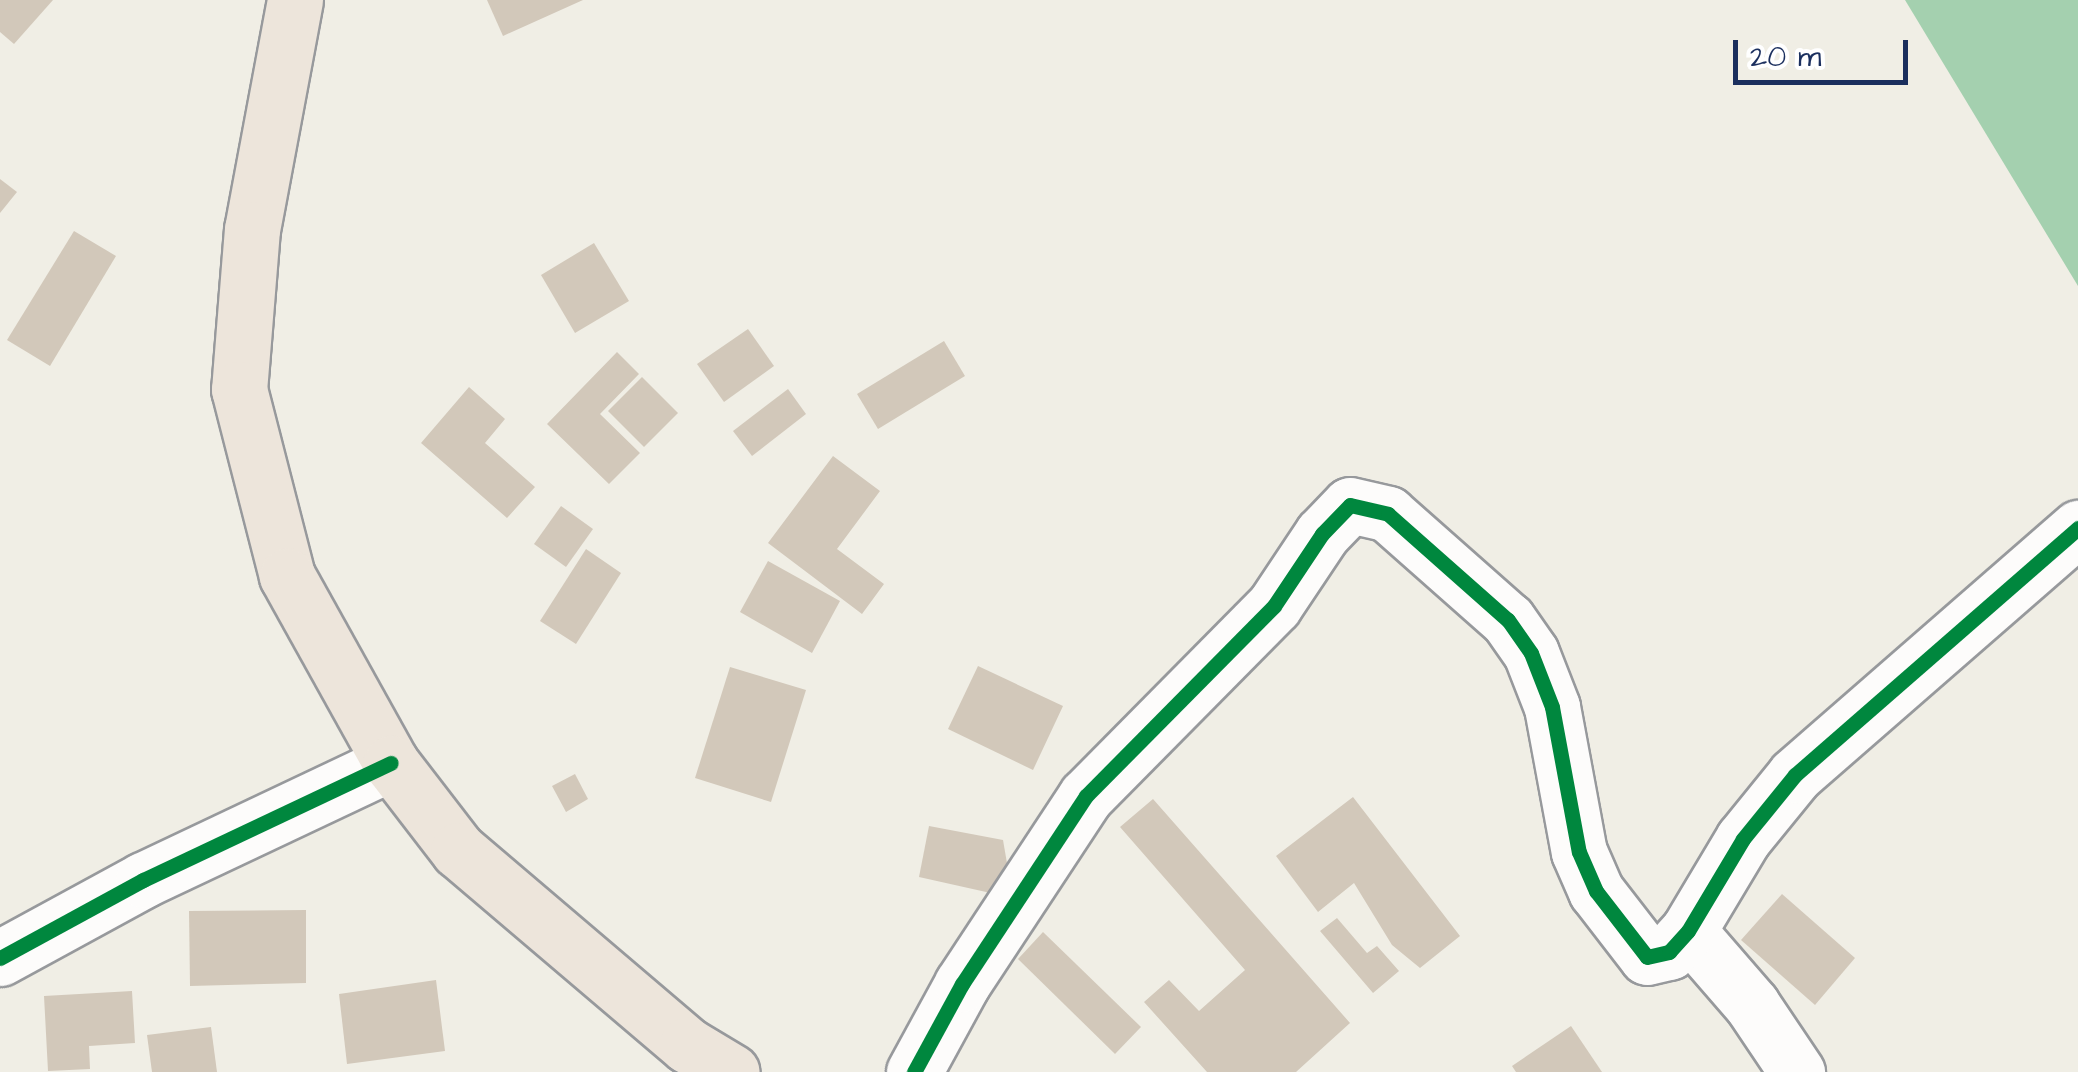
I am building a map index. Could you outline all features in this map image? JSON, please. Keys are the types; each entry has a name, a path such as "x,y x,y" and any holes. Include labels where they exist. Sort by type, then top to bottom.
{"highway":[{"path":"295,0 252,229 239,389 286,576 391,763 458,850 688,1045 732,1072"}],"street":[{"path":"914,1072 962,984 1086,796 1274,606 1322,534 1350,505 1388,514 1508,620 1531,654 1552,707 1565,794 1596,891 1647,957 1669,952 1688,931 1743,839 1795,775 2078,528"},
{"path":"0,958 143,880 391,763"},
{"path":"1688,931 1752,1005 1797,1072"}],"green space":[{"path":"1905,0 2078,0 2078,286"}],"building":[{"path":"0,0 53,0 14,44 0,32"},
{"path":"487,0 583,0 503,36"},
{"path":"0,179 17,192 0,213"},
{"path":"74,231 116,256 50,366 7,340"},
{"path":"594,243 629,301 575,333 541,275"},
{"path":"748,329 774,366 724,402 697,364"},
{"path":"944,341 965,376 878,429 857,394"},
{"path":"617,352 639,374 600,414 640,453 609,484 547,424"},
{"path":"642,377 678,413 644,447 608,411"},
{"path":"469,387 505,419 485,443 535,487 507,518 421,443"},
{"path":"788,389 806,414 752,456 733,431"},
{"path":"833,456 880,491 837,549 884,584 862,614 768,543"},
{"path":"561,506 593,529 566,567 534,544"},
{"path":"586,549 621,573 576,644 540,621"},
{"path":"768,561 840,601 812,653 740,612"},
{"path":"978,666 1063,706 1033,770 948,729"},
{"path":"730,667 806,690 771,802 695,778"},
{"path":"575,774 588,799 566,812 552,786"},
{"path":"1353,797 1460,936 1420,968 1392,945 1354,883 1318,912 1276,856"},
{"path":"1153,799 1350,1023 1296,1072 1207,1072 1144,1002 1169,980 1199,1011 1245,970 1120,827"},
{"path":"929,826 1003,840 1013,898 919,877"},
{"path":"1782,894 1855,958 1815,1005 1741,940"},
{"path":"306,910 306,983 190,986 189,911"},
{"path":"1337,918 1367,953 1377,946 1399,971 1373,993 1320,931"},
{"path":"1043,932 1141,1027 1115,1054 1018,959"},
{"path":"436,980 445,1051 347,1064 339,994"},
{"path":"132,991 135,1043 89,1046 90,1069 48,1071 44,996"},
{"path":"1571,1026 1602,1072 1516,1072 1512,1066"},
{"path":"211,1027 217,1072 152,1072 147,1035"}],"cycle path":[{"path":"914,1072 962,984 1086,796 1274,606 1322,534 1350,505 1388,514 1508,620 1531,653 1552,707 1579,852 1596,891 1647,957 1669,952 1688,931 1743,839 1795,775 2078,528"},
{"path":"0,958 143,880 391,763"}]}
